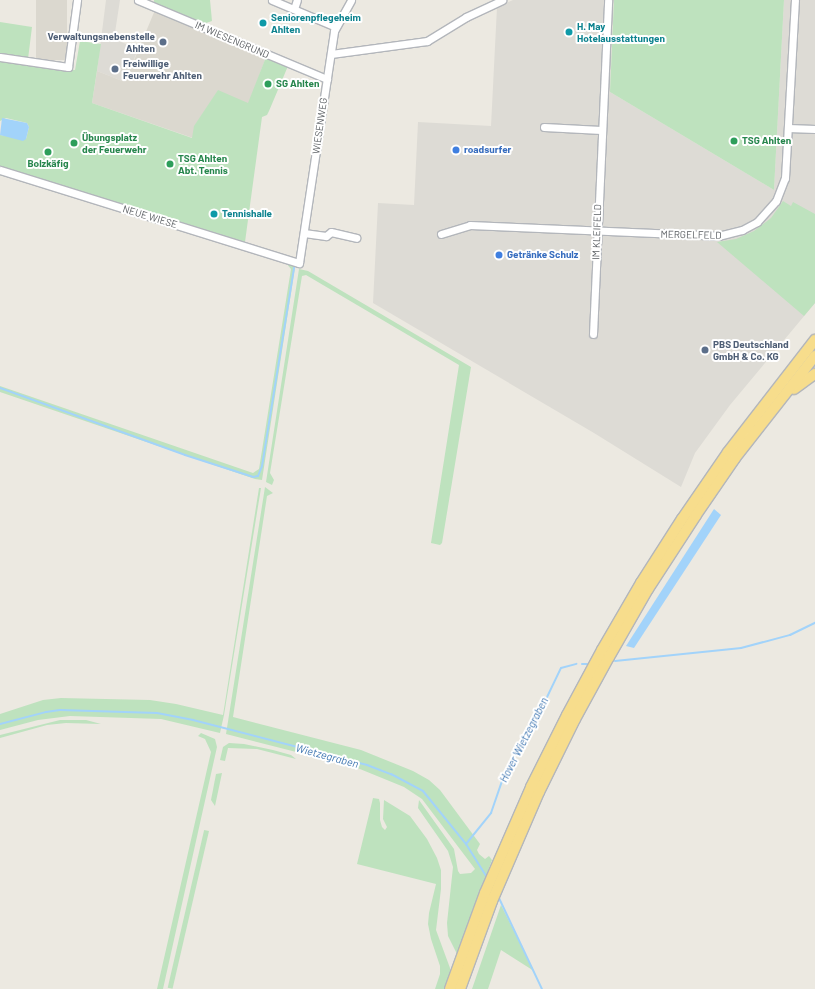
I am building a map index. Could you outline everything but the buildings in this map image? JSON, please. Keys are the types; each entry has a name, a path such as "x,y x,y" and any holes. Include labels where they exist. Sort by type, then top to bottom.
{"highway":[{"path":"460,989 492,901 501,868 531,787 567,715 641,582 728,452 815,340"},
{"path":"450,989 485,893 501,868 575,719 648,589 735,458 815,356"},
{"path":"782,397 815,374"}],"street":[{"path":"0,57 68,67 77,0"},
{"name":"IM WIESENGRUND","path":"138,0 327,79"},
{"path":"272,0 336,27"},
{"path":"294,9 297,0"},
{"name":"WIESENWEG","path":"299,264 336,27 351,0"},
{"path":"331,54 427,41 466,18 502,0"},
{"name":"IM KLEIFELD","path":"593,334 608,0"},
{"name":"MERGELFELD","path":"441,234 470,225 597,232 718,236 734,233 750,226 772,207 783,186 786,169 795,0"},
{"path":"544,127 601,130"},
{"path":"788,128 815,129"},
{"name":"NEUE WIESE","path":"0,170 299,264"},
{"path":"304,233 326,236 331,232 356,238"}],"shaded area":[{"path":"36,0 67,0 67,60 36,60"},
{"path":"106,0 120,0 114,39 138,49 125,82 97,71"},
{"path":"513,0 614,0 610,92 774,190 784,0 815,0 815,303 730,405 695,453 681,487 594,433 373,303 378,203 414,205 418,122 491,126 497,7"},
{"path":"155,10 266,57 249,103 193,138 92,103 97,71 125,82"}],"green space":[{"path":"154,0 210,0 212,21 203,24 154,3"},
{"name":"TSG Ahlten","path":"614,0 784,0 774,190 610,92"},
{"path":"0,22 32,27 28,59 0,54"},
{"name":"TSG Ahlten Abt. Tennis","path":"80,41 101,44 92,103 192,138 194,126 218,90 248,103 266,57 288,66 267,115 262,117 245,242 0,166 0,135 26,139 29,127 27,123 6,118 0,121 0,60 75,70"},
{"path":"0,173 287,262 295,267 262,480 255,479 0,392 0,386 253,473 259,469 291,269 286,263 0,175"},
{"path":"783,201 791,206 793,202 815,214 815,303 804,316 717,242 736,239 754,231 771,218"},
{"path":"299,269 308,271 471,367 442,543 440,545 431,543 459,365 306,275 302,276 270,473 274,480 272,485 266,482"},
{"path":"265,487 273,493 267,496 233,717 361,750 413,771 429,780 440,790 480,844 477,850 479,854 485,859 489,856 492,860 457,954 448,936 447,923 453,867 448,851 418,808 419,800 454,849 458,871 460,874 471,873 475,869 422,799 404,787 355,767 226,734"},
{"path":"259,488 261,488 220,733 161,719 70,716 38,720 0,730 0,714 43,700 61,698 150,700 176,704 223,715"},
{"path":"60,720 86,720 101,724 66,723 47,725 0,738 0,735"},
{"path":"201,733 215,739 217,747 163,989 157,989 211,752 205,739 198,736"},
{"path":"229,743 244,744 273,750 291,755 296,759 257,749 228,748 225,761 220,760 223,747"},
{"path":"222,773 215,806 211,800 216,774"},
{"path":"373,798 379,799 380,820 382,827 385,830 387,827 383,819 384,800 410,816 427,839 437,858 441,870 441,889 436,930 450,968 450,974 445,989 435,989 440,974 440,966 431,939 428,924 436,884 357,864"},
{"path":"204,830 209,831 173,989 168,988"},
{"path":"501,905 534,971 501,950 488,989 472,989"}],"water":[{"path":"2,118 27,123 29,127 26,139 23,141 0,135"},
{"path":"714,509 721,515 634,648 626,646"}],"waterway":[{"path":"0,388 185,455 253,477 258,476 262,466 294,268"},
{"name":"Hover Wietzegraben","path":"615,661 741,648 790,635 815,623"},
{"name":"Hover Wietzegraben","path":"466,844 491,813 504,776 517,749 537,718 561,668 576,664"},
{"name":"Hover Wietzegraben","path":"582,664 587,664"},
{"name":"Wietzegraben","path":"0,724 46,712 60,710 157,713 193,720 367,765 391,774 423,791 466,844 488,879"},
{"name":"Wietzegraben","path":"498,896 542,989"}],"place":[{"name":"Seniorenpflegeheim Ahlten","path":"263,23"},
{"name":"H. May Hotelausstattungen","path":"569,32"},
{"name":"Verwaltungsnebenstelle Ahlten","path":"163,42"},
{"name":"Freiwillige Feuerwehr Ahlten","path":"115,69"},
{"name":"SG Ahlten","path":"268,84"},
{"name":"TSG Ahlten","path":"734,141"},
{"name":"Übungsplatz der Feuerwehr","path":"74,143"},
{"name":"roadsurfer","path":"456,150"},
{"name":"Bolzkäfig","path":"48,152"},
{"name":"TSG Ahlten Abt. Tennis","path":"170,164"},
{"name":"Tennishalle","path":"214,214"},
{"name":"Getränke Schulz","path":"499,255"},
{"name":"PBS Deutschland GmbH & Co. KG","path":"705,350"}]}
